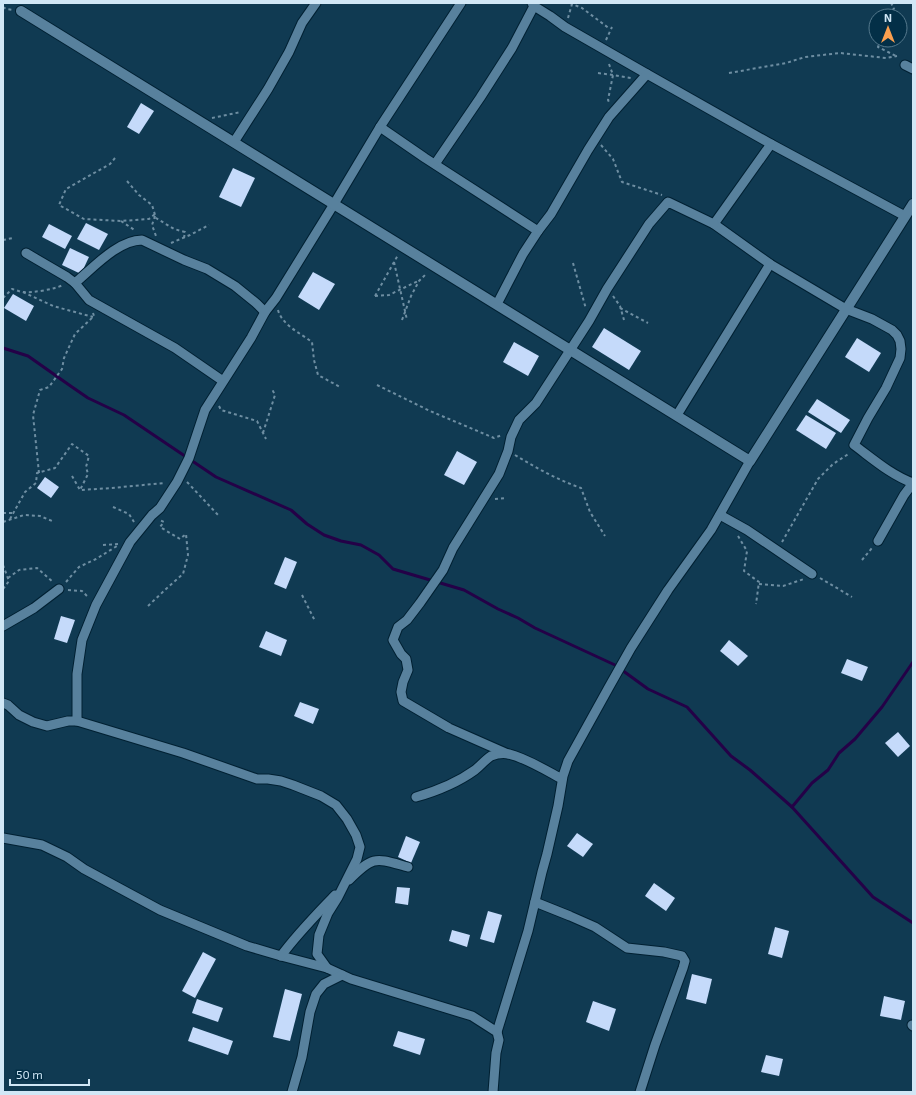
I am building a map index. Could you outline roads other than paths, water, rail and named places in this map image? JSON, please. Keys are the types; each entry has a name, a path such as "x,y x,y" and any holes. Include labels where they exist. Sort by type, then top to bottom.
{"street":[{"path":"234,142 268,89 289,52 302,24 316,3"},
{"path":"77,720 78,660 82,640 96,605 130,542 139,533 152,515 160,508 180,476 189,458 205,410 334,204 380,126 461,3"},
{"path":"435,164 508,54 533,4 565,27 603,48 644,78 905,216"},
{"path":"21,11 750,460"},
{"path":"497,304 523,254 551,214 609,117 644,78"},
{"path":"380,126 425,158 538,231"},
{"path":"714,224 771,144"},
{"path":"562,779 533,764 449,728 403,701 401,692 408,670 406,659 401,654 393,640 398,627 407,620 443,570 453,548 499,474 508,451 511,436 519,420 536,403 589,321 607,288 649,224 668,202 714,224 770,264 846,309 872,319 892,330 897,335 900,341 900,358 886,388 868,418 854,446 902,479 913,483 904,495 878,541"},
{"path":"493,1092 496,1054 499,1040 497,1032 520,959 535,902 558,806 562,779 568,761 608,686 631,648 668,590 711,530 750,460 913,204"},
{"path":"75,283 116,249 131,241 142,240 163,247 184,260 207,269 235,286 265,312"},
{"path":"26,253 67,277 75,283 89,300 175,348 223,381"},
{"path":"677,415 770,264"},
{"path":"720,515 747,530 812,574"},
{"path":"3,626 34,608 59,588"},
{"path":"3,703 8,705 19,715 33,722 47,726 77,720 183,753 257,779 281,781 321,796 336,805 347,819 356,835 360,848 358,856 328,913 319,935 317,954 327,968"},
{"path":"416,797 452,784 474,771 492,756 508,754"},
{"path":"3,838 42,845 67,857 84,869 160,910 247,946 327,968 351,979 472,1016 497,1032"},
{"path":"358,856 372,861"},
{"path":"281,956 300,932 335,896 344,884 367,864 372,861 382,860 408,867"},
{"path":"535,902 595,927 627,948 664,952 682,956 685,961 640,1092"},
{"path":"292,1092 302,1057 310,1012 316,994 324,984 342,975"}],"waterway":[{"path":"3,348 28,356 88,398 124,415 216,477 291,510 307,524 324,535 341,541 361,545 379,555 393,569 464,590 535,628 615,665 648,689 687,707 731,756 750,770 792,807 873,897 913,923"},
{"path":"792,807 812,783 828,770 839,753 855,739 882,707 913,662"}]}
